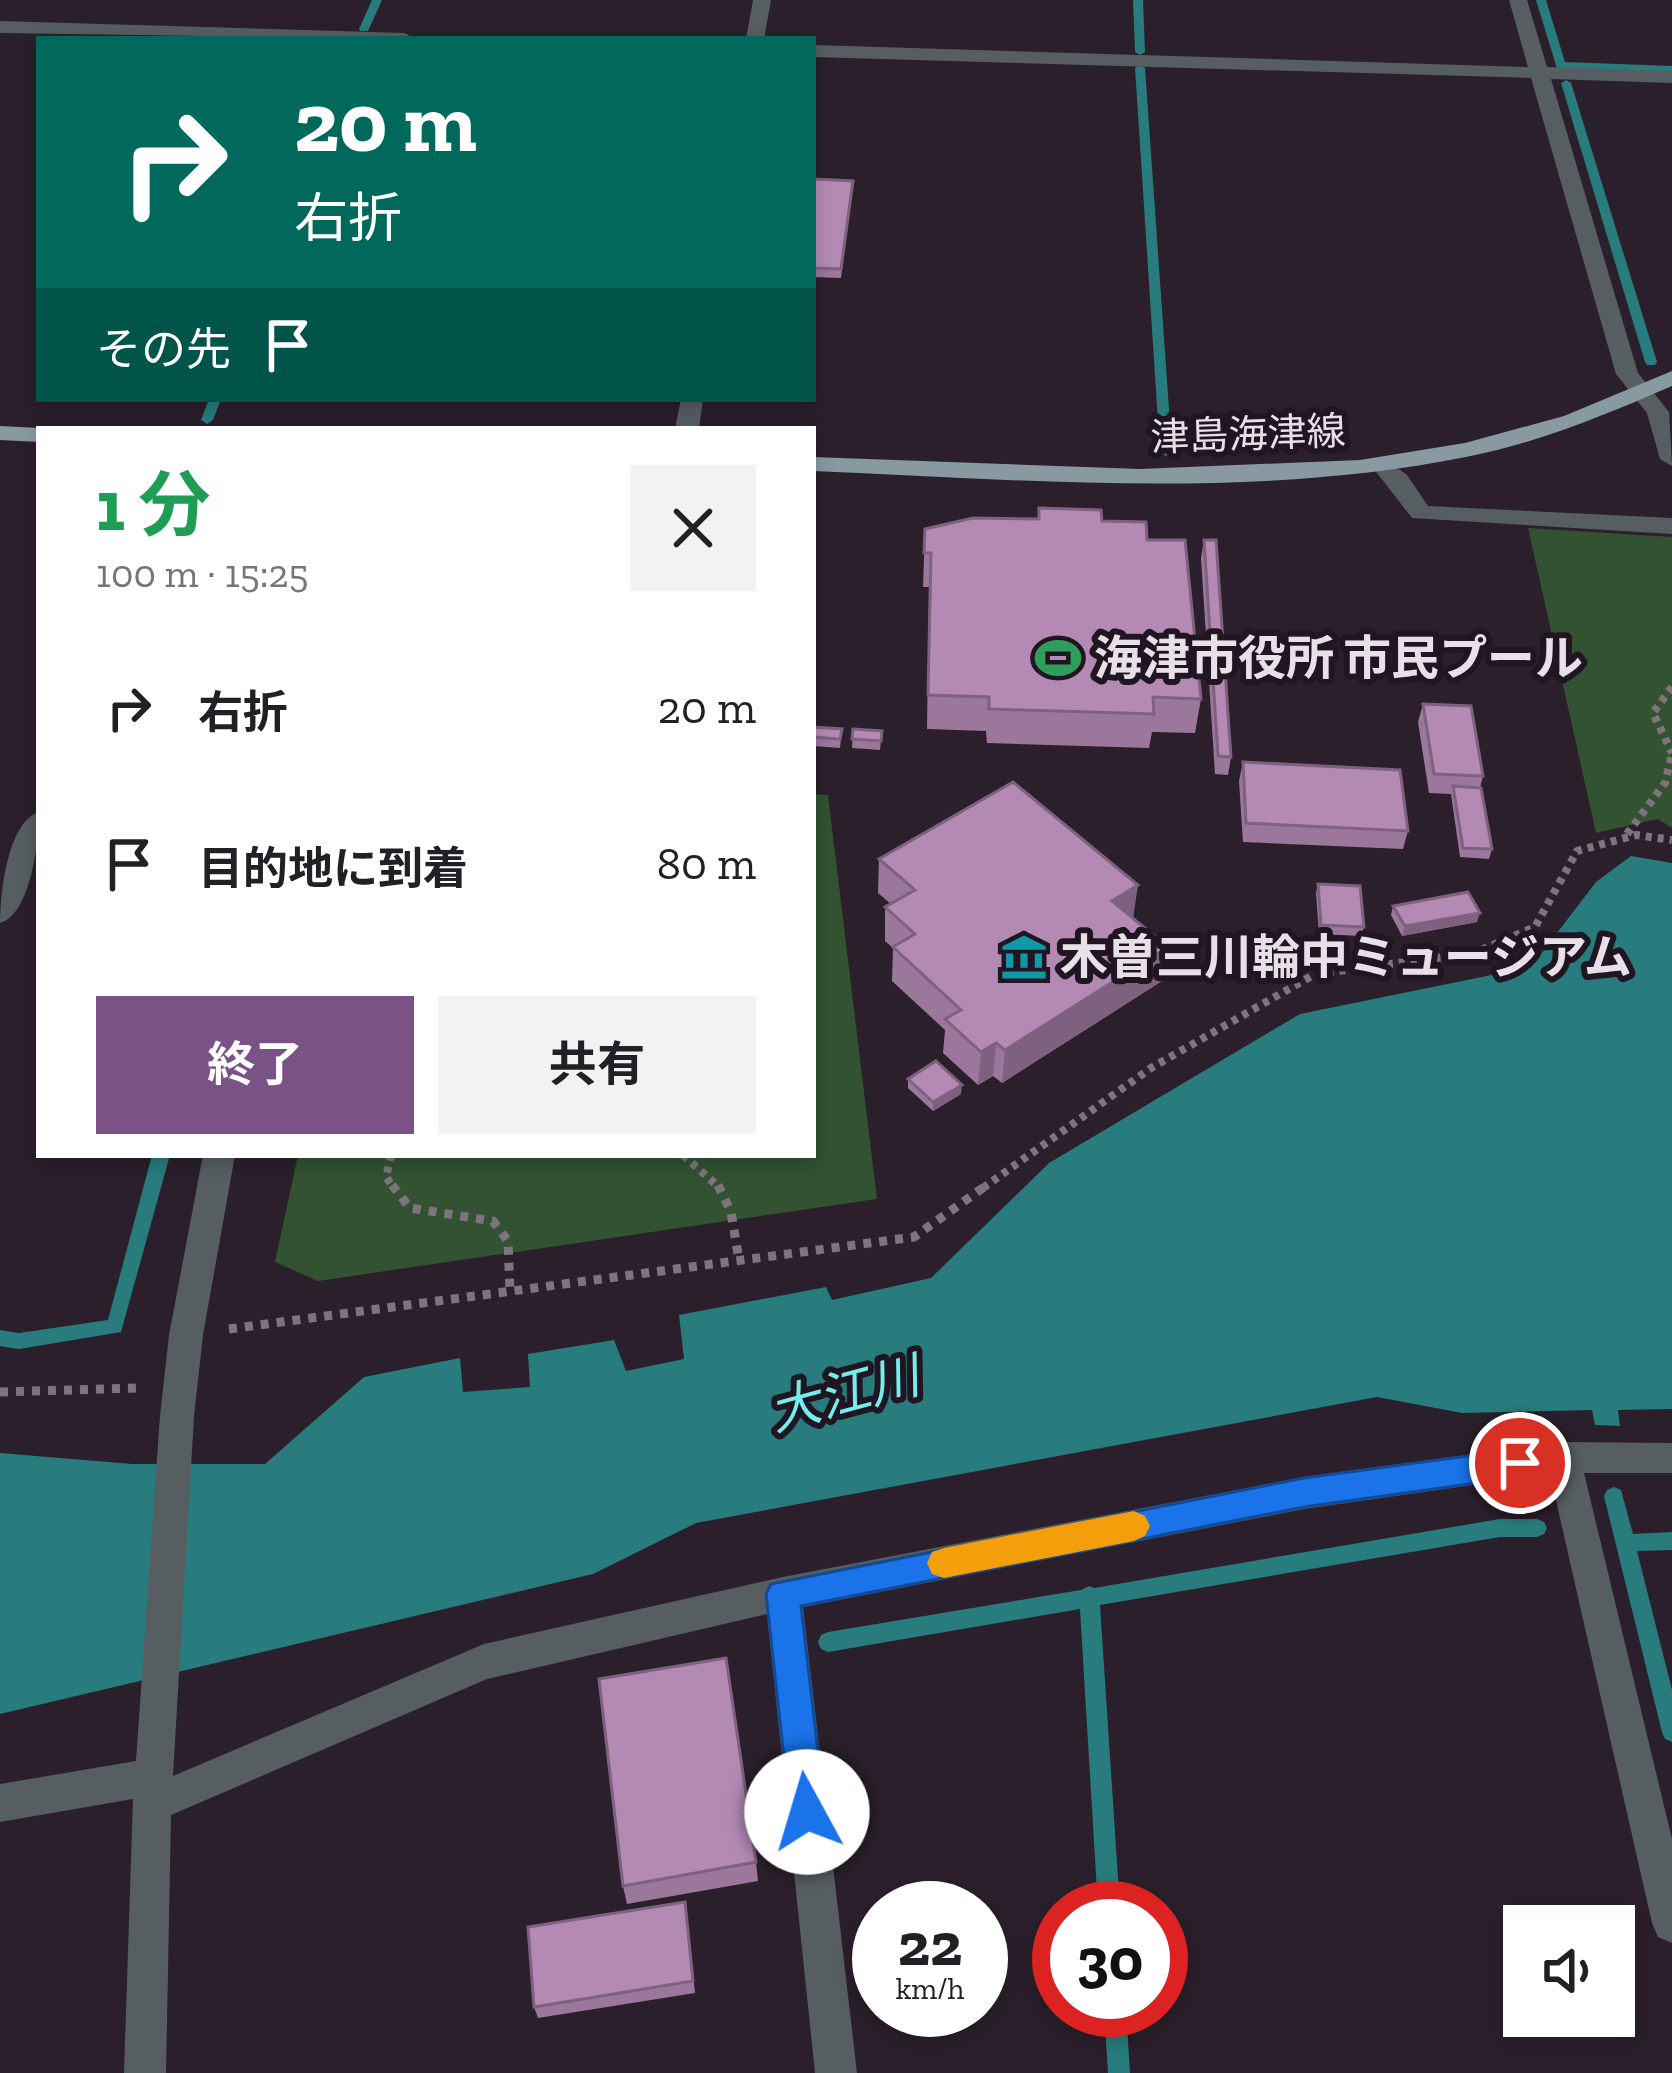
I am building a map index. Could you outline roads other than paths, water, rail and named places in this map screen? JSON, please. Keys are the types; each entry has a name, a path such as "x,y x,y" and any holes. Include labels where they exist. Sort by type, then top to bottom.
{"main road":[{"name":"津島海津線","path":"816,464 1173,476 1293,473 1382,464 1579,421 1672,378"},
{"path":"0,433 36,434"}],"street":[{"path":"756,36 762,0"},
{"path":"1518,0 1627,374 1658,412 1672,460"},
{"path":"0,27 304,36"},
{"path":"816,51 1672,77"},
{"path":"1382,464 1399,479 1421,513 1672,526"},
{"path":"0,913 36,829"},
{"path":"145,2073 153,1790 178,1400 218,1158"},
{"path":"0,1803 153,1790 484,1662 783,1594 1304,1492 1563,1457 1672,1458"},
{"path":"1563,1457 1672,1923"},
{"path":"783,1594 836,2073"}],"water":[{"name":"大江川","path":"1631,856 1672,863 1672,1409 1618,1410 1620,1426 1595,1425 1592,1410 1462,1413 1377,1397 696,1523 593,1574 0,1714 0,1453 132,1464 265,1464 364,1377 460,1358 463,1392 530,1387 528,1354 614,1340 626,1371 684,1359 679,1315 826,1287 832,1300 931,1278 1049,1163 1300,1014 1531,967 1596,882"}],"waterway":[{"path":"364,29 377,0"},
{"path":"1138,0 1140,52"},
{"path":"1541,0 1562,70"},
{"path":"1561,65 1672,69"},
{"path":"1140,68 1166,452"},
{"path":"1566,83 1651,362"},
{"path":"207,420 214,402"},
{"path":"0,1338 19,1341 115,1327 160,1158"},
{"path":"1614,1496 1672,1732"},
{"path":"1089,1598 1500,1528 1537,1528"},
{"path":"1626,1543 1672,1541"},
{"path":"828,1642 1089,1598"},
{"path":"1089,1598 1107,1881"},
{"path":"1117,2037 1119,2073"}],"place":[{"name":"海津市役所 市民プール","path":"1058,658"},
{"name":"木曽三川輪中ミュージアム","path":"1024,957"}]}
